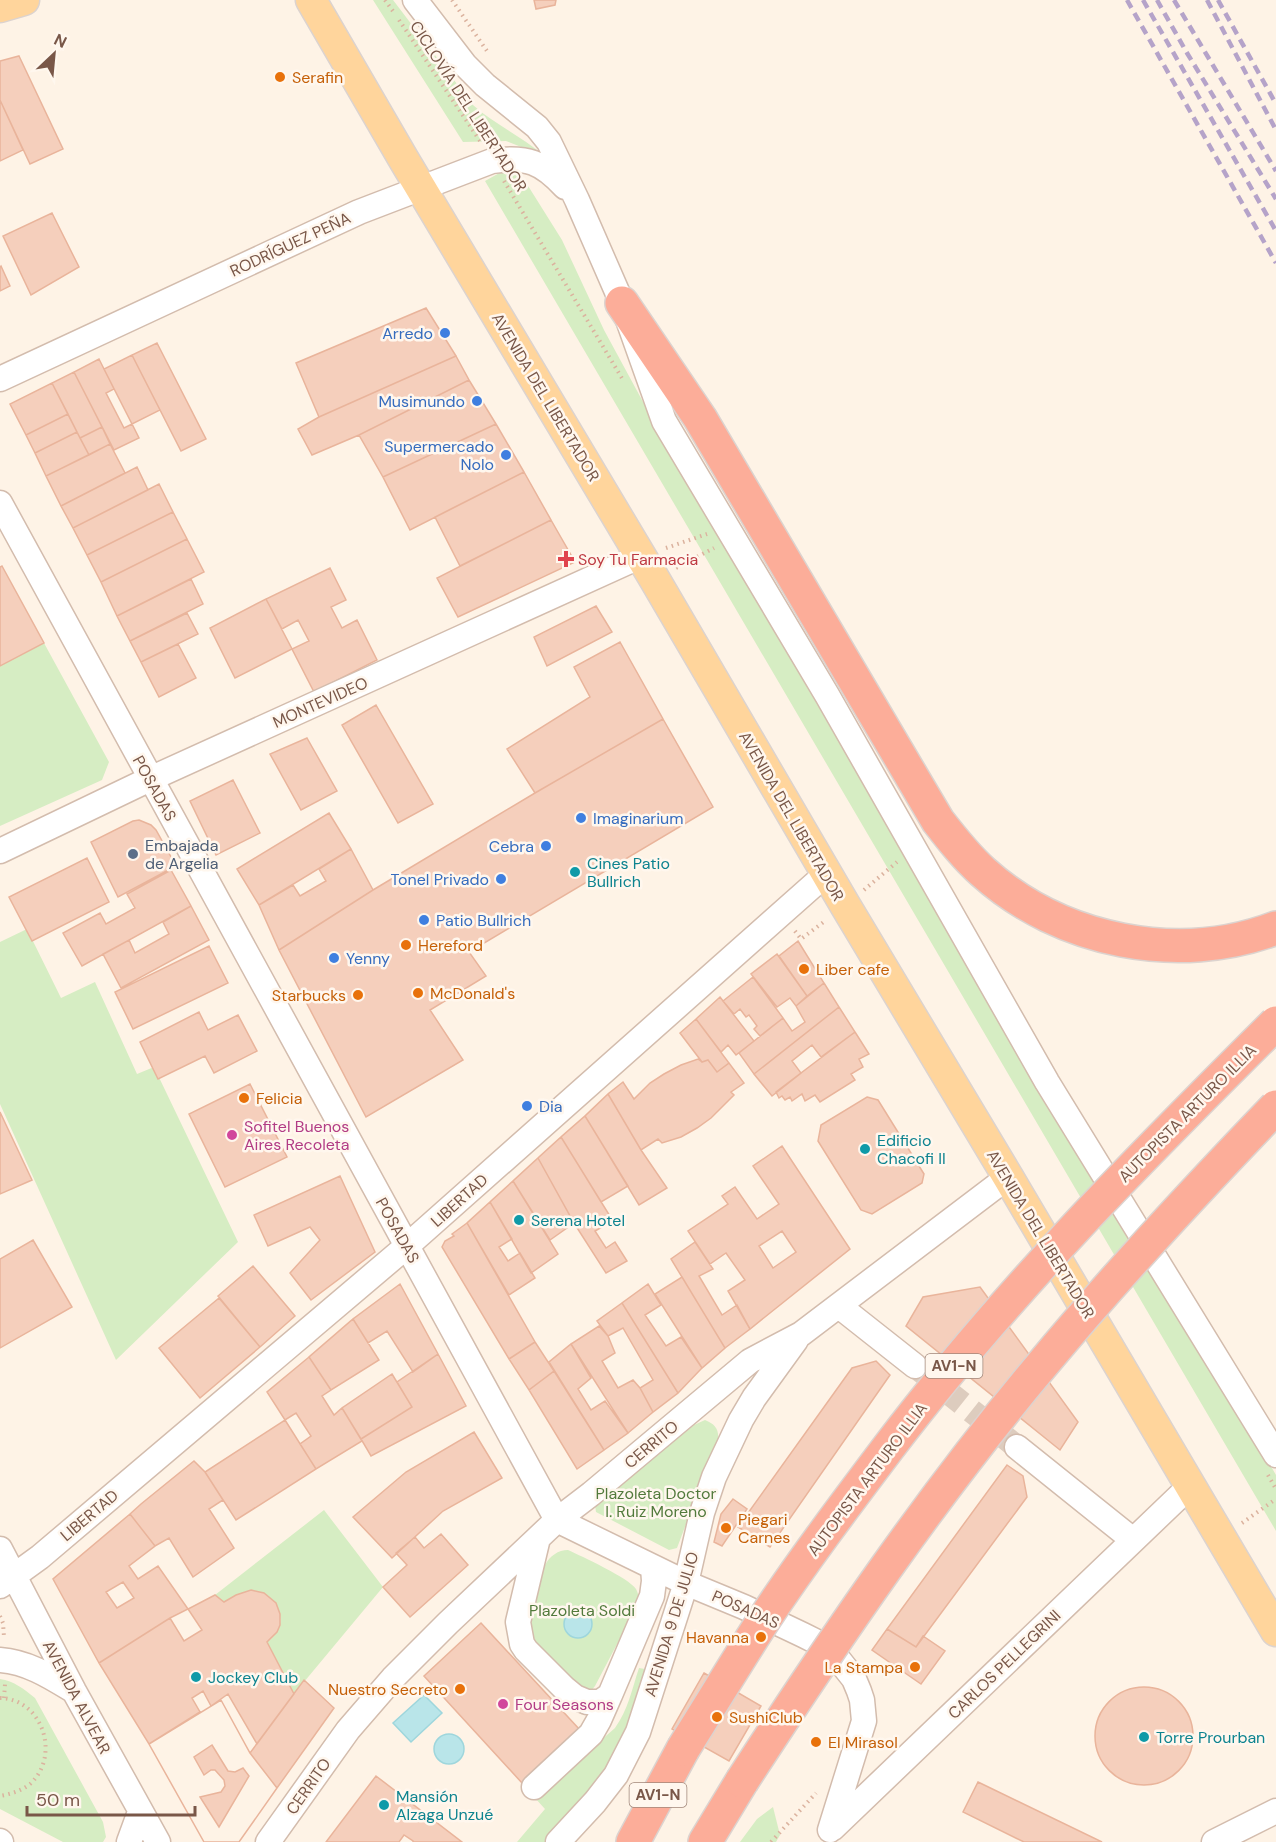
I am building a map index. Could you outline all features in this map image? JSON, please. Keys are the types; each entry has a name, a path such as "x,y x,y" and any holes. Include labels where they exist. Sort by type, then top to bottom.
{"highway":[{"path":"622,303 736,475 938,821 957,846 984,873 1010,893 1065,923 1098,935 1131,942 1203,945 1276,928"},
{"name":"AUTOPISTA ARTURO ILLIA","path":"633,1842 683,1749 764,1620 817,1543 889,1447 1036,1270 1183,1115 1276,1023"},
{"path":"705,1842 742,1781 865,1596 952,1478 1040,1367 1115,1280 1200,1186 1276,1107"}],"main road":[{"path":"0,7 24,0"},
{"name":"AVENIDA DEL LIBERTADOR","path":"311,0 648,568 826,874 1276,1631"}],"street":[{"path":"415,0 470,70 543,134 549,142 622,303 664,421 827,695 1047,1082 1276,1455"},
{"name":"RODRÍGUEZ PEÑA","path":"0,379 359,212 492,161 510,158 538,164 550,171 577,200"},
{"name":"POSADAS","path":"0,502 557,1520 686,1583 744,1607 817,1642 839,1660 854,1679 862,1700 864,1721 824,1836"},
{"name":"MONTEVIDEO","path":"0,851 150,779 648,568"},
{"name":"LIBERTAD","path":"6,1581 40,1557 407,1246 826,874"},
{"name":"CERRITO","path":"268,1842 348,1730 393,1678 557,1520 750,1361 801,1334 1008,1177"},
{"path":"839,1306 915,1366"},
{"name":"AVENIDA 9 DE JULIO","path":"558,1842 606,1788 627,1754 642,1721 686,1583 702,1513 714,1477 754,1398 801,1334"},
{"path":"1017,1447 1133,1540"},
{"name":"CARLOS PELLEGRINI","path":"824,1836 1190,1486"},
{"path":"538,1538 518,1622 522,1644 556,1681 575,1697 586,1702 600,1702 610,1695"},
{"name":"AVENIDA ALVEAR","path":"0,1550 6,1581 74,1691 158,1842"},
{"path":"534,1787 591,1734 599,1720 652,1596 653,1567"},
{"path":"0,1660 27,1665 74,1691"},
{"path":"1214,1842 1276,1811"},
{"path":"129,1842 140,1812"}],"path":[{"name":"CICLOVÍA DEL LIBERTADOR","path":"385,0 461,111 531,226"},
{"path":"648,568 713,532"},
{"path":"648,568 720,545"},
{"path":"1221,1539 1276,1499"},
{"path":"0,1698 20,1703 33,1712 42,1726 46,1741 46,1758 40,1772 29,1785 15,1793 0,1796"}],"green space":[{"path":"373,0 393,0 473,105 544,156 506,141 463,142"},
{"path":"503,171 514,172 525,181 562,240 604,330 661,435 1276,1475 1276,1531 485,181"},
{"path":"44,643 109,762 102,780 0,826 0,666"},
{"path":"27,929 61,998 95,982 137,1074 154,1067 238,1242 116,1360 0,1104 0,942"},
{"name":"Plazoleta Doctor I. Ruiz Moreno","path":"705,1420 716,1427 718,1439 677,1548 669,1550 596,1512 595,1505 694,1425"},
{"path":"324,1510 383,1587 294,1694 267,1642 277,1632 279,1626 280,1614 274,1602 265,1594 256,1591 244,1593 224,1602 215,1595"},
{"name":"Plazoleta Soldi","path":"568,1550 632,1584 638,1594 636,1608 591,1691 581,1692 530,1639 534,1601 542,1571 552,1556"},
{"path":"639,1668 645,1669 634,1710 615,1759 576,1813 546,1842 517,1842 545,1809 535,1798 615,1728 626,1707"},
{"path":"0,1679 14,1684 35,1698 103,1822 106,1837 103,1842 63,1842 0,1809"},
{"path":"773,1807 780,1835 776,1842 740,1842 757,1819"}],"water":[{"path":"578,1610 588,1614 592,1624 588,1634 578,1638 568,1634 564,1624 568,1614"},
{"path":"424,1695 442,1713 411,1742 393,1723"},
{"path":"449,1734 455,1735 463,1743 463,1755 455,1763 449,1764 443,1763 435,1755 434,1749 435,1743 443,1735"}],"building":[{"path":"534,0 556,0 555,5 536,9"},
{"path":"19,56 63,149 30,164 0,100 0,61"},
{"path":"0,100 23,150 0,161"},
{"path":"52,213 79,267 31,295 3,236"},
{"path":"0,267 10,286 0,291"},
{"path":"426,308 456,356 319,417 296,363"},
{"path":"157,343 206,439 181,451 132,355"},
{"path":"132,355 160,410 132,424 104,369"},
{"path":"456,356 469,380 359,435 312,455 298,429 319,417"},
{"path":"99,359 114,389 106,393 124,428 132,424 139,438 114,450 74,372"},
{"path":"74,372 102,427 80,438 52,383"},
{"path":"469,380 496,424 383,477 359,435"},
{"path":"52,383 68,414 26,435 10,404"},
{"path":"68,414 77,432 35,453 26,435"},
{"path":"496,424 524,472 410,530 383,477"},
{"path":"102,427 110,444 89,455 80,438"},
{"path":"77,432 89,455 46,476 35,453"},
{"path":"110,444 125,473 61,506 46,476"},
{"path":"137,467 148,490 73,528 61,506"},
{"path":"524,472 551,520 460,566 435,517"},
{"path":"159,484 173,512 87,555 73,528"},
{"path":"173,512 187,539 101,582 87,555"},
{"path":"551,520 575,562 458,617 437,578"},
{"path":"187,539 204,572 117,616 101,582"},
{"path":"2,566 44,643 0,666 0,567"},
{"path":"330,568 346,600 331,607 342,628 357,620 377,660 314,692 292,649 309,641 298,620 282,629 266,599"},
{"path":"191,579 203,604 130,641 117,616"},
{"path":"266,599 292,649 235,678 210,628"},
{"path":"596,606 612,632 547,666 534,637"},
{"path":"187,613 198,634 141,662 130,641"},
{"path":"620,642 663,719 535,793 507,749 590,697 574,667"},
{"path":"178,644 196,678 159,697 141,662"},
{"path":"376,705 433,804 398,823 342,725"},
{"name":"Patio Bullrich","path":"663,719 713,807 469,952 486,976 430,1010 463,1060 366,1117 279,950 373,890"},
{"path":"307,738 337,791 301,810 270,754"},
{"path":"233,780 260,833 216,855 190,801"},
{"path":"329,813 351,849 259,905 237,869"},
{"name":"Embajada de Argelia","path":"139,820 156,830 176,866 118,897 91,842"},
{"path":"351,849 373,890 279,950 259,905 293,885 300,896 326,881 319,869"},
{"path":"87,858 109,902 32,941 9,897"},
{"path":"171,870 191,906 82,966 63,933 100,913 106,924 135,908 127,894"},
{"path":"191,906 209,940 121,988 103,954 129,940 135,953 169,934 163,922"},
{"path":"798,941 824,983 807,996 779,956"},
{"path":"209,946 228,983 133,1029 115,992"},
{"path":"777,954 807,996 796,1006 790,998 777,1007 751,974"},
{"path":"753,977 783,1018 760,1036 754,1029 757,1026 749,1015 746,1017 740,1009 734,1014 723,1001"},
{"path":"824,983 839,1007 754,1074 739,1053 783,1018 792,1031 805,1022 796,1006"},
{"path":"720,997 754,1041 736,1055 728,1045 721,1052 696,1019"},
{"path":"839,1007 855,1032 821,1057 812,1045 792,1061 801,1073 772,1096 754,1074"},
{"path":"199,1012 208,1030 238,1015 257,1051 214,1073 205,1056 158,1079 140,1042"},
{"path":"696,1019 729,1063 717,1072 708,1060 702,1062 680,1033"},
{"path":"855,1032 869,1054 859,1059 863,1067 851,1074 855,1080 820,1102 815,1095 805,1101 802,1094 792,1101 790,1097 785,1100 782,1096 779,1098 776,1092"},
{"path":"698,1059 702,1062 708,1060 717,1072 729,1063 744,1083 731,1092 734,1095 711,1118 697,1128 681,1137 662,1143 658,1139 641,1150 608,1094 623,1082 634,1099 650,1083 664,1074"},
{"path":"250,1084 287,1157 225,1187 189,1114"},
{"path":"608,1094 641,1150 667,1188 639,1205 585,1116"},
{"name":"Edificio Chacofi II","path":"867,1097 878,1100 924,1174 922,1183 872,1214 861,1210 818,1141 821,1125"},
{"path":"0,1112 32,1180 0,1194"},
{"path":"585,1116 628,1186 601,1202 561,1137"},
{"path":"561,1137 613,1221 595,1231 606,1248 615,1242 627,1261 606,1273 574,1223 538,1158"},
{"path":"782,1146 850,1249 750,1329 728,1291 745,1280 726,1253 710,1264 688,1231 728,1204 722,1196 735,1187 757,1219 779,1204 753,1166","holes":["782,1231 796,1252 773,1268 759,1246"]},
{"path":"538,1158 574,1223 550,1240 513,1181"},
{"path":"340,1176 375,1252 311,1300 290,1273 320,1240 310,1227 268,1246 254,1215"},
{"name":"Serena Hotel","path":"513,1181 558,1254 531,1273 490,1202"},
{"path":"490,1202 512,1239 499,1247 508,1261 520,1253 535,1278 509,1295 467,1223"},
{"path":"467,1223 535,1342 509,1359 442,1247 445,1241 454,1236 452,1234"},
{"path":"33,1240 72,1307 0,1348 0,1259"},
{"path":"695,1242 713,1269 699,1276 722,1315 737,1305 750,1329 725,1348 671,1259"},
{"path":"253,1266 295,1316 260,1347 218,1296"},
{"path":"682,1277 725,1348 702,1368 655,1294"},
{"path":"400,1284 438,1354 413,1372 387,1331 368,1343 353,1319"},
{"path":"648,1284 661,1305 645,1315 666,1346 681,1337 702,1368 678,1393 622,1303"},
{"path":"980,1287 1078,1422 1060,1450 906,1326 923,1297"},
{"path":"219,1298 260,1347 200,1398 159,1348"},
{"path":"622,1303 678,1393 653,1412 640,1388 653,1380 623,1328 608,1336 597,1321"},
{"path":"353,1319 379,1360 331,1390 309,1357"},
{"path":"599,1326 608,1336 615,1353 602,1361 618,1388 633,1380 653,1412 628,1433 571,1344"},
{"path":"535,1342 554,1371 529,1390 509,1359"},
{"path":"571,1344 591,1378 578,1389 591,1410 605,1401 628,1433 604,1450 549,1362"},
{"path":"438,1354 466,1406 371,1456 361,1439 412,1407 397,1382"},
{"path":"309,1357 331,1390 322,1396 334,1415 342,1408 362,1441 316,1469 300,1444 311,1436 296,1413 285,1420 267,1392"},
{"path":"876,1361 890,1375 770,1547 738,1527 852,1368"},
{"path":"554,1371 604,1450 577,1469 529,1390"},
{"path":"392,1374 412,1407 361,1439 342,1408"},
{"path":"285,1420 316,1469 236,1520 205,1472"},
{"path":"474,1432 502,1478 443,1511 392,1558 353,1517 406,1472"},
{"path":"194,1461 205,1472 223,1500 209,1509 234,1548 193,1577 169,1538 155,1546 130,1514"},
{"path":"1007,1465 1023,1476 1027,1497 916,1647 887,1629"},
{"name":"Piegari Carnes","path":"733,1499 747,1509 722,1546 714,1542 721,1514"},
{"path":"130,1514 155,1546 129,1566 138,1579 158,1566 188,1609 99,1663 53,1579","holes":["123,1582 134,1598 117,1608 106,1592"]},
{"path":"441,1534 468,1565 410,1617 383,1587 407,1565 396,1553 415,1537 424,1548"},
{"name":"Jockey Club","path":"251,1590 264,1593 276,1603 280,1614 280,1625 277,1632 267,1642 294,1694 257,1744 228,1694 211,1706 203,1691 192,1698 200,1712 149,1744 99,1663 170,1618 184,1641 202,1630 188,1609 215,1595 224,1602"},
{"name":"Four Seasons","path":"481,1623 580,1730 522,1783 424,1676"},
{"name":"La Stampa","path":"887,1629 916,1647 923,1636 945,1651 921,1684 872,1650"},
{"name":"SushiClub","path":"704,1673 761,1706 729,1761 672,1729"},
{"path":"304,1680 334,1708 277,1788 250,1753"},
{"name":"Torre Prourban","path":"1144,1687 1163,1691 1179,1701 1189,1717 1193,1736 1189,1755 1179,1771 1163,1781 1144,1785 1125,1781 1109,1771 1099,1755 1095,1736 1099,1717 1109,1701 1125,1691"},
{"path":"221,1700 250,1753 277,1788 239,1842 204,1842 149,1744","holes":["212,1745 228,1771 235,1772 243,1768 249,1776 219,1827 200,1797 221,1792 225,1786 224,1780 215,1770 204,1775 194,1757"]},
{"path":"221,1700 250,1753 277,1788 239,1842 204,1842 149,1744"},
{"name":"Mansión Alzaga Unzué","path":"376,1776 462,1842 413,1842 404,1835 399,1842 326,1842"},
{"path":"978,1782 1102,1842 1024,1842 963,1812"}],"tunnel":[{"path":"915,1366 1017,1447"}],"railway":[{"path":"1127,0 1276,263"},
{"path":"1143,0 1276,231"},
{"path":"1157,0 1276,199"},
{"path":"1174,0 1276,171"},
{"path":"1207,0 1276,130"},
{"path":"1218,0 1276,104"}],"place":[{"name":"Serafin","path":"280,77"},
{"name":"Arredo","path":"445,333"},
{"name":"Musimundo","path":"477,401"},
{"name":"Supermercado Nolo","path":"506,455"},
{"name":"Soy Tu Farmacia","path":"566,559"},
{"name":"Imaginarium","path":"581,818"},
{"name":"Cebra","path":"546,846"},
{"name":"Embajada de Argelia","path":"133,854"},
{"name":"Cines Patio Bullrich","path":"575,872"},
{"name":"Tonel Privado","path":"501,879"},
{"name":"Patio Bullrich","path":"424,920"},
{"name":"Hereford","path":"406,945"},
{"name":"Yenny","path":"334,958"},
{"name":"Liber cafe","path":"804,969"},
{"name":"McDonald's","path":"418,993"},
{"name":"Starbucks","path":"358,995"},
{"name":"Felicia","path":"244,1098"},
{"name":"Dia","path":"527,1106"},
{"name":"Sofitel Buenos Aires Recoleta","path":"232,1135"},
{"name":"Edificio Chacofi II","path":"865,1149"},
{"name":"Serena Hotel","path":"519,1220"},
{"name":"Piegari Carnes","path":"726,1528"},
{"name":"Havanna","path":"761,1637"},
{"name":"La Stampa","path":"915,1667"},
{"name":"Jockey Club","path":"196,1677"},
{"name":"Nuestro Secreto","path":"460,1689"},
{"name":"Four Seasons","path":"503,1704"},
{"name":"SushiClub","path":"717,1717"},
{"name":"Torre Prourban","path":"1144,1737"},
{"name":"El Mirasol","path":"816,1742"},
{"name":"Mansión Alzaga Unzué","path":"384,1805"}]}
